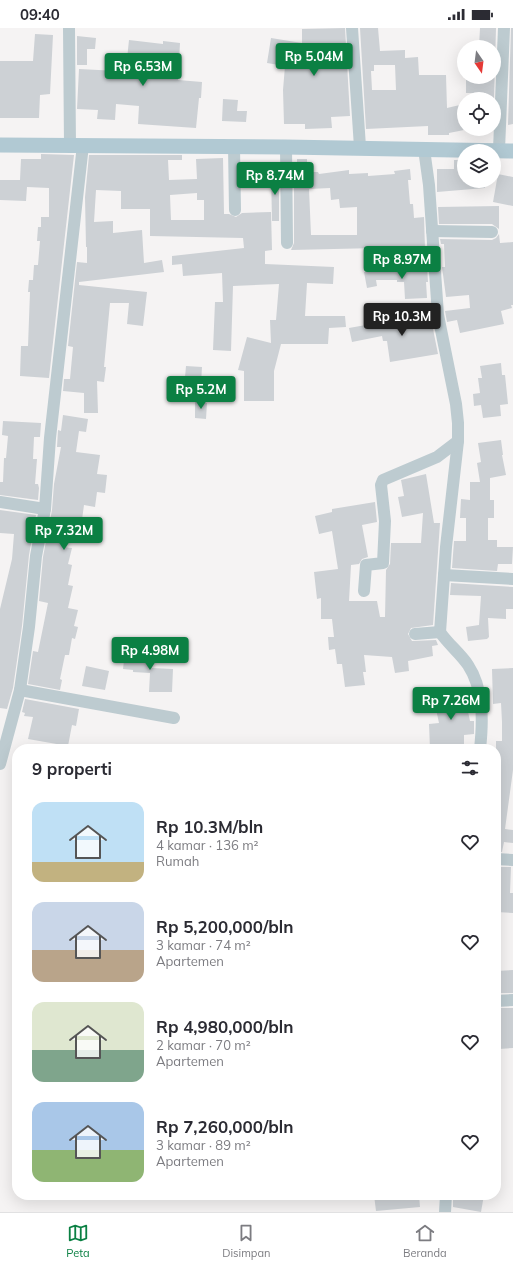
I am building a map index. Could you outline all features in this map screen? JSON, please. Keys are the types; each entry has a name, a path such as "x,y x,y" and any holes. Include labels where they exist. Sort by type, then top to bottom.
{"main road":[{"path":"0,145 286,146 506,151"}],"street":[{"path":"0,764 20,690 29,627 36,556 45,509 76,146 69,28"},
{"path":"352,28 360,148"},
{"path":"504,28 506,151"},
{"path":"234,146 235,210"},
{"path":"286,146 287,243"},
{"path":"424,149 429,185 438,315 456,404 458,441 444,575 440,632 468,664 475,677 482,716 480,744"},
{"path":"432,230 492,232"},
{"path":"364,591 366,565 382,563 385,521 381,485 383,480 437,458 458,441"},
{"path":"0,502 45,509"},
{"path":"444,575 513,579"},
{"path":"415,634 440,632"},
{"path":"20,690 174,718"},
{"path":"501,859 513,860"},
{"path":"501,1001 513,1000"},
{"path":"445,1212 446,1200"}],"building":[{"path":"345,28 350,116 331,117 332,128 305,129 305,124 284,124 283,90 285,66 267,63 271,38 302,43 302,29"},
{"path":"360,28 378,28 380,51 405,50 405,58 418,57 419,75 446,75 447,108 457,106 457,131 449,133 449,135 428,135 428,126 366,129","holes":["374,65 395,65 396,90 372,90 371,71 374,71"]},
{"path":"480,28 496,28 496,40 479,40"},
{"path":"511,28 513,28 513,124 508,125"},
{"path":"35,34 53,35 50,94 40,95 39,118 0,118 0,61 33,61"},
{"path":"77,36 96,38 95,49 87,49 87,65 77,65"},
{"path":"129,40 163,44 163,41 180,43 178,80 202,82 196,128 138,124 139,106 116,104 115,120 97,119 98,110 77,109 79,69 118,71 118,64 124,64 124,58 127,59"},
{"path":"466,84 494,84 494,92 466,92"},
{"path":"223,99 238,100 237,111 247,111 246,122 222,121"},
{"path":"41,154 74,155 49,378 20,376 21,346 28,346 29,280 33,280 34,265 38,265 40,241 37,241 38,227 41,227 41,217 49,217 49,188 27,187 26,201 0,200 0,180 20,180 21,159 41,159"},
{"path":"89,155 182,155 182,160 168,160 169,180 197,179 196,159 223,158 224,214 229,214 236,217 242,213 271,212 272,250 265,251 265,264 334,267 333,284 307,283 305,316 345,316 346,327 329,328 328,344 281,344 274,371 274,401 244,401 244,371 238,370 247,337 271,343 270,320 276,320 279,284 233,286 231,351 213,350 215,302 223,302 222,273 183,276 182,264 172,265 172,256 244,248 243,238 150,236 150,209 121,209 121,191 96,190 94,222 113,221 113,233 142,230 144,263 162,260 164,272 79,282 79,285 147,292 143,326 127,324 129,303 110,303 104,382 97,381 98,413 84,413 84,393 63,391 64,379 70,379 73,347 68,346 77,262 87,263 85,197","holes":["197,193 197,200 204,200 204,220 171,220 170,195"]},
{"path":"297,159 307,159 307,172 318,172 319,174 349,170 349,174 368,173 368,176 395,174 394,171 410,169 411,180 408,180 410,204 413,204 414,218 424,217 425,249 377,252 377,248 291,250 294,243 294,172 297,172","holes":["330,188 331,200 339,199 340,208 357,207 357,235 311,235 309,189"]},
{"path":"454,160 457,160 457,188 485,188 437,192 437,169 454,169"},
{"path":"279,172 279,221 272,221 271,173"},
{"path":"501,175 513,177 513,206 493,202 496,188 501,188"},
{"path":"499,206 499,229 492,224 439,224 438,207"},
{"path":"499,234 500,243 513,242 512,308 501,311 504,324 460,333 457,320 447,322 445,311 470,308 469,295 446,297 442,267 445,267 444,244 441,244 440,239 492,240"},
{"path":"427,267 427,298 405,299 404,282 397,282 397,280 376,280 377,286 367,288 364,272 377,270 377,268"},
{"path":"430,314 438,354 390,362 387,341 383,341 382,336 352,342 349,328"},
{"path":"501,363 502,375 505,375 508,404 500,405 501,416 483,418 481,405 474,406 473,394 480,393 478,378 482,378 480,366"},
{"path":"186,366 202,367 200,401 183,400"},
{"path":"195,402 207,403 206,419 195,418"},
{"path":"63,415 88,419 86,432 79,431 76,452 100,455 97,474 107,475 105,493 97,492 95,507 84,505 81,527 68,525 63,547 72,548 68,564 72,565 68,585 73,586 68,608 78,610 74,626 78,627 75,639 72,638 69,655 65,655 60,679 62,680 60,690 28,684 33,651 38,652 48,603 39,601 43,557 52,510 54,484 61,447 57,447 58,430 61,431"},
{"path":"3,421 41,423 40,437 34,437 33,459 37,459 35,484 38,484 39,488 38,500 0,495 0,482 3,482 4,458 6,458 8,436 2,435"},
{"path":"501,440 506,475 490,478 490,500 494,500 494,518 488,518 488,540 497,540 497,547 513,547 512,564 498,564 497,571 452,568 454,541 466,541 466,518 460,518 461,499 470,500 470,482 480,482 477,463 481,462 478,443"},
{"path":"426,474 434,523 440,523 433,625 411,628 408,634 412,641 436,640 438,645 432,646 433,656 408,661 409,671 395,673 392,657 364,655 366,672 363,672 365,685 345,687 342,664 337,664 335,649 329,650 328,637 334,637 332,619 321,619 321,598 317,599 314,572 338,569 332,531 319,534 315,516 332,512 332,509 375,502 377,522 362,525 368,557 362,559 359,564 351,565 349,601 377,601 380,617 385,617 386,570 390,564 391,543 421,543 423,513 402,517 398,497 404,496 401,480"},
{"path":"0,510 36,515 29,555 22,626 13,688 7,709 0,708 0,609 12,559 14,534 0,533"},
{"path":"451,583 513,587 513,609 506,609 506,619 488,618 489,637 487,639 468,641 466,627 479,625 481,596 450,595"},
{"path":"125,652 152,654 152,668 173,669 172,692 149,692 150,673 133,672 133,670 123,669"},
{"path":"86,666 109,671 105,690 82,686"},
{"path":"513,668 513,770 505,829 513,830 513,843 504,842 502,852 501,744 496,744 496,741 502,741 501,703 493,704 492,669"},
{"path":"463,688 470,721 474,721 474,734 464,735 464,744 430,744 429,724 439,723 433,695"},
{"path":"25,699 79,709 76,726 72,725 68,744 57,744 28,739 33,717 24,716 25,713 22,712"},
{"path":"501,867 511,867 510,893 513,893 513,913 501,912"},
{"path":"513,970 513,993 501,993 501,971"},
{"path":"501,1008 513,1008 513,1048 501,1049"},
{"path":"375,1200 419,1200 420,1207 376,1211"},
{"path":"453,1200 483,1200 481,1212 453,1207"}]}
